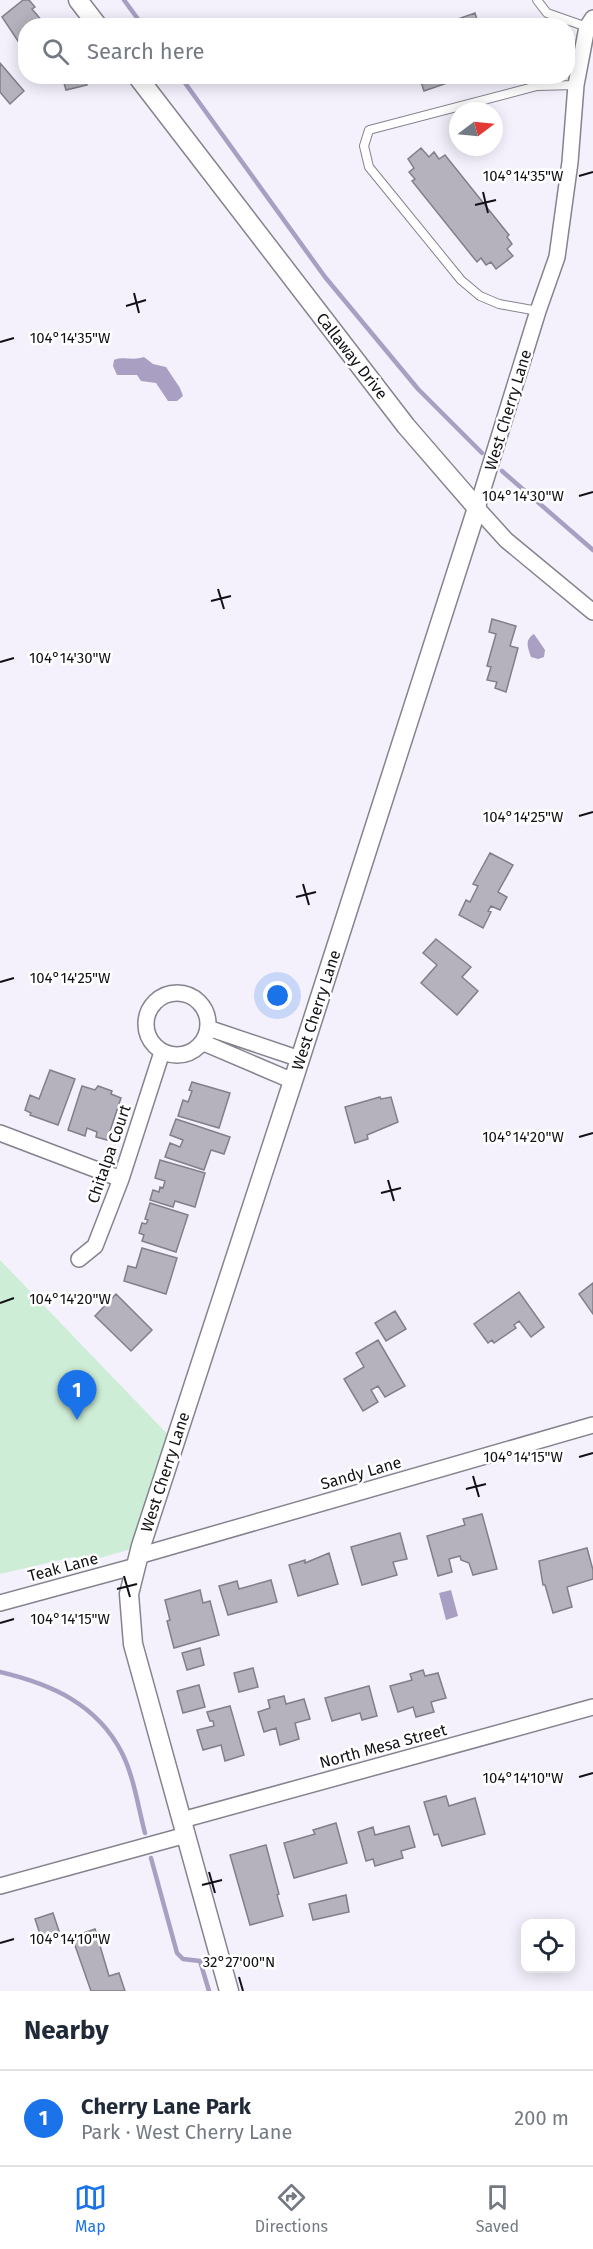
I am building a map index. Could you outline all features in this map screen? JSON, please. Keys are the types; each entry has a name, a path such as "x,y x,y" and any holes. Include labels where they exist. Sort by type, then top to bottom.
{"street":[{"path":"78,0 92,18"},
{"name":"West Cherry Lane","path":"229,1991 133,1644 129,1594 137,1561 557,257 564,220 576,85 590,22"},
{"name":"Callaway Drive","path":"143,84 406,426 506,540 593,612"},
{"path":"180,993 192,997 207,1015 208,1028 204,1043 186,1055 174,1056 162,1052 153,1044 147,1033 146,1021 153,1005 168,994 180,993"},
{"path":"208,1028 300,1059"},
{"path":"204,1043 293,1081"},
{"name":"Chitalpa Court","path":"79,1259 95,1246 122,1179 162,1052"},
{"path":"0,1133 122,1179"},
{"name":"Sandy Lane","path":"137,1561 593,1425"},
{"name":"Teak Lane","path":"0,1603 137,1561"},
{"name":"North Mesa Street","path":"0,1886 184,1828 593,1707"}],"lane":[{"path":"537,0 547,13 571,18"},
{"path":"575,19 590,22"},
{"path":"538,311 499,304 480,296 461,280 369,167 364,146 369,130 396,122 537,86 576,85"}],"green space":[{"path":"0,1260 175,1442 141,1546 90,1561 73,1557 0,1574"}],"shaded area":[{"path":"144,357 153,364 166,367 183,396 177,401 168,401 156,383 141,381 137,375 117,375 113,366 114,360"},
{"path":"534,634 545,650 544,657 538,659 531,657 528,647 529,639"},
{"path":"451,1590 458,1616 446,1620 439,1593"}],"building":[{"path":"23,0 29,0 35,7 32,9 40,18 18,18 18,41 2,17"},
{"path":"475,13 477,18 461,18"},
{"path":"0,63 24,91 10,104 0,92"},
{"path":"64,84 87,84 87,85 66,90"},
{"path":"422,84 444,84 424,91"},
{"path":"421,148 429,157 434,152 439,159 445,155 509,235 507,237 512,244 507,249 513,256 496,269 491,262 486,265 481,258 477,262 412,181 415,179 409,172 414,168 408,159"},
{"path":"492,619 516,626 510,646 518,648 506,692 495,688 497,682 487,680 491,667 487,666 496,634 489,632"},
{"path":"490,853 513,865 498,892 507,897 500,910 491,906 488,911 491,912 483,928 459,915 466,900 470,902 478,886 473,884"},
{"path":"436,939 471,967 462,977 478,991 457,1015 421,983 437,965 423,953"},
{"path":"50,1070 75,1079 58,1125 30,1115 31,1113 25,1110 30,1095 39,1099"},
{"path":"192,1082 230,1093 219,1128 178,1116 183,1100 188,1102"},
{"path":"82,1086 95,1090 98,1086 112,1091 111,1094 121,1098 107,1140 96,1137 97,1132 87,1128 85,1136 68,1130"},
{"path":"380,1097 381,1099 391,1097 398,1122 367,1135 368,1139 355,1143 345,1107"},
{"path":"176,1119 230,1137 224,1154 211,1150 204,1170 165,1157 170,1143 180,1147 183,1140 170,1135"},
{"path":"160,1160 205,1173 195,1207 175,1201 173,1207 150,1200 153,1190 159,1192 165,1181 155,1178"},
{"path":"150,1203 188,1215 176,1252 142,1241 144,1235 139,1233 142,1223 146,1224 148,1220 145,1219"},
{"path":"142,1248 177,1258 166,1294 124,1281 128,1266 136,1268"},
{"path":"593,1283 593,1314 579,1294"},
{"path":"519,1292 544,1327 531,1337 519,1321 514,1325 516,1328 494,1343 492,1340 488,1343 474,1324"},
{"path":"116,1294 152,1330 131,1351 95,1316"},
{"path":"395,1311 406,1329 386,1341 375,1323"},
{"path":"378,1340 405,1386 385,1397 378,1386 371,1390 378,1402 363,1411 344,1379 364,1367 356,1353"},
{"path":"482,1514 497,1569 473,1575 469,1563 461,1560 460,1556 449,1559 452,1572 438,1576 427,1536 465,1525 463,1519"},
{"path":"400,1533 407,1559 393,1562 397,1575 362,1585 351,1547"},
{"path":"587,1548 593,1579 567,1587 572,1607 553,1613 545,1585 543,1585 539,1561"},
{"path":"329,1553 338,1584 298,1596 289,1565 305,1560 305,1563"},
{"path":"271,1580 277,1602 228,1615 219,1586 237,1581 239,1589"},
{"path":"200,1590 203,1603 210,1601 219,1635 174,1648 167,1621 170,1620 165,1600"},
{"path":"200,1648 204,1665 187,1670 182,1653"},
{"path":"253,1668 258,1687 239,1692 234,1673"},
{"path":"423,1670 425,1676 438,1673 446,1698 431,1702 434,1712 416,1717 413,1707 398,1712 390,1686 412,1680 410,1674"},
{"path":"199,1685 205,1707 183,1713 177,1691"},
{"path":"369,1686 377,1716 362,1720 360,1713 332,1721 325,1698"},
{"path":"284,1696 286,1704 304,1699 310,1719 295,1723 299,1739 280,1745 276,1728 264,1732 258,1712 270,1708 268,1700"},
{"path":"230,1706 244,1755 225,1761 221,1745 203,1750 197,1730 214,1726 207,1712"},
{"path":"446,1796 449,1806 475,1798 485,1834 442,1846 438,1834 434,1835 424,1802"},
{"path":"336,1823 347,1863 294,1878 284,1843 315,1834 313,1830"},
{"path":"409,1826 415,1847 401,1851 403,1858 375,1866 373,1859 366,1861 358,1832 373,1827 375,1835"},
{"path":"266,1845 283,1916 250,1925 230,1855"},
{"path":"346,1895 349,1912 313,1920 309,1904"},
{"path":"53,1913 59,1931 41,1937 35,1919"},
{"path":"95,1929 109,1976 119,1973 125,1991 91,1991 72,1937"}],"waterway":[{"path":"124,0 137,18"},
{"path":"186,84 325,277 418,389 482,453"},
{"path":"502,471 593,550"},
{"path":"0,1672 54,1690 86,1709 100,1721 112,1736 126,1762 145,1833"},
{"path":"151,1858 177,1953 183,1959 200,1961 209,1991"}],"place":[{"name":"Cherry Lane Park","path":"77,1420"}]}
